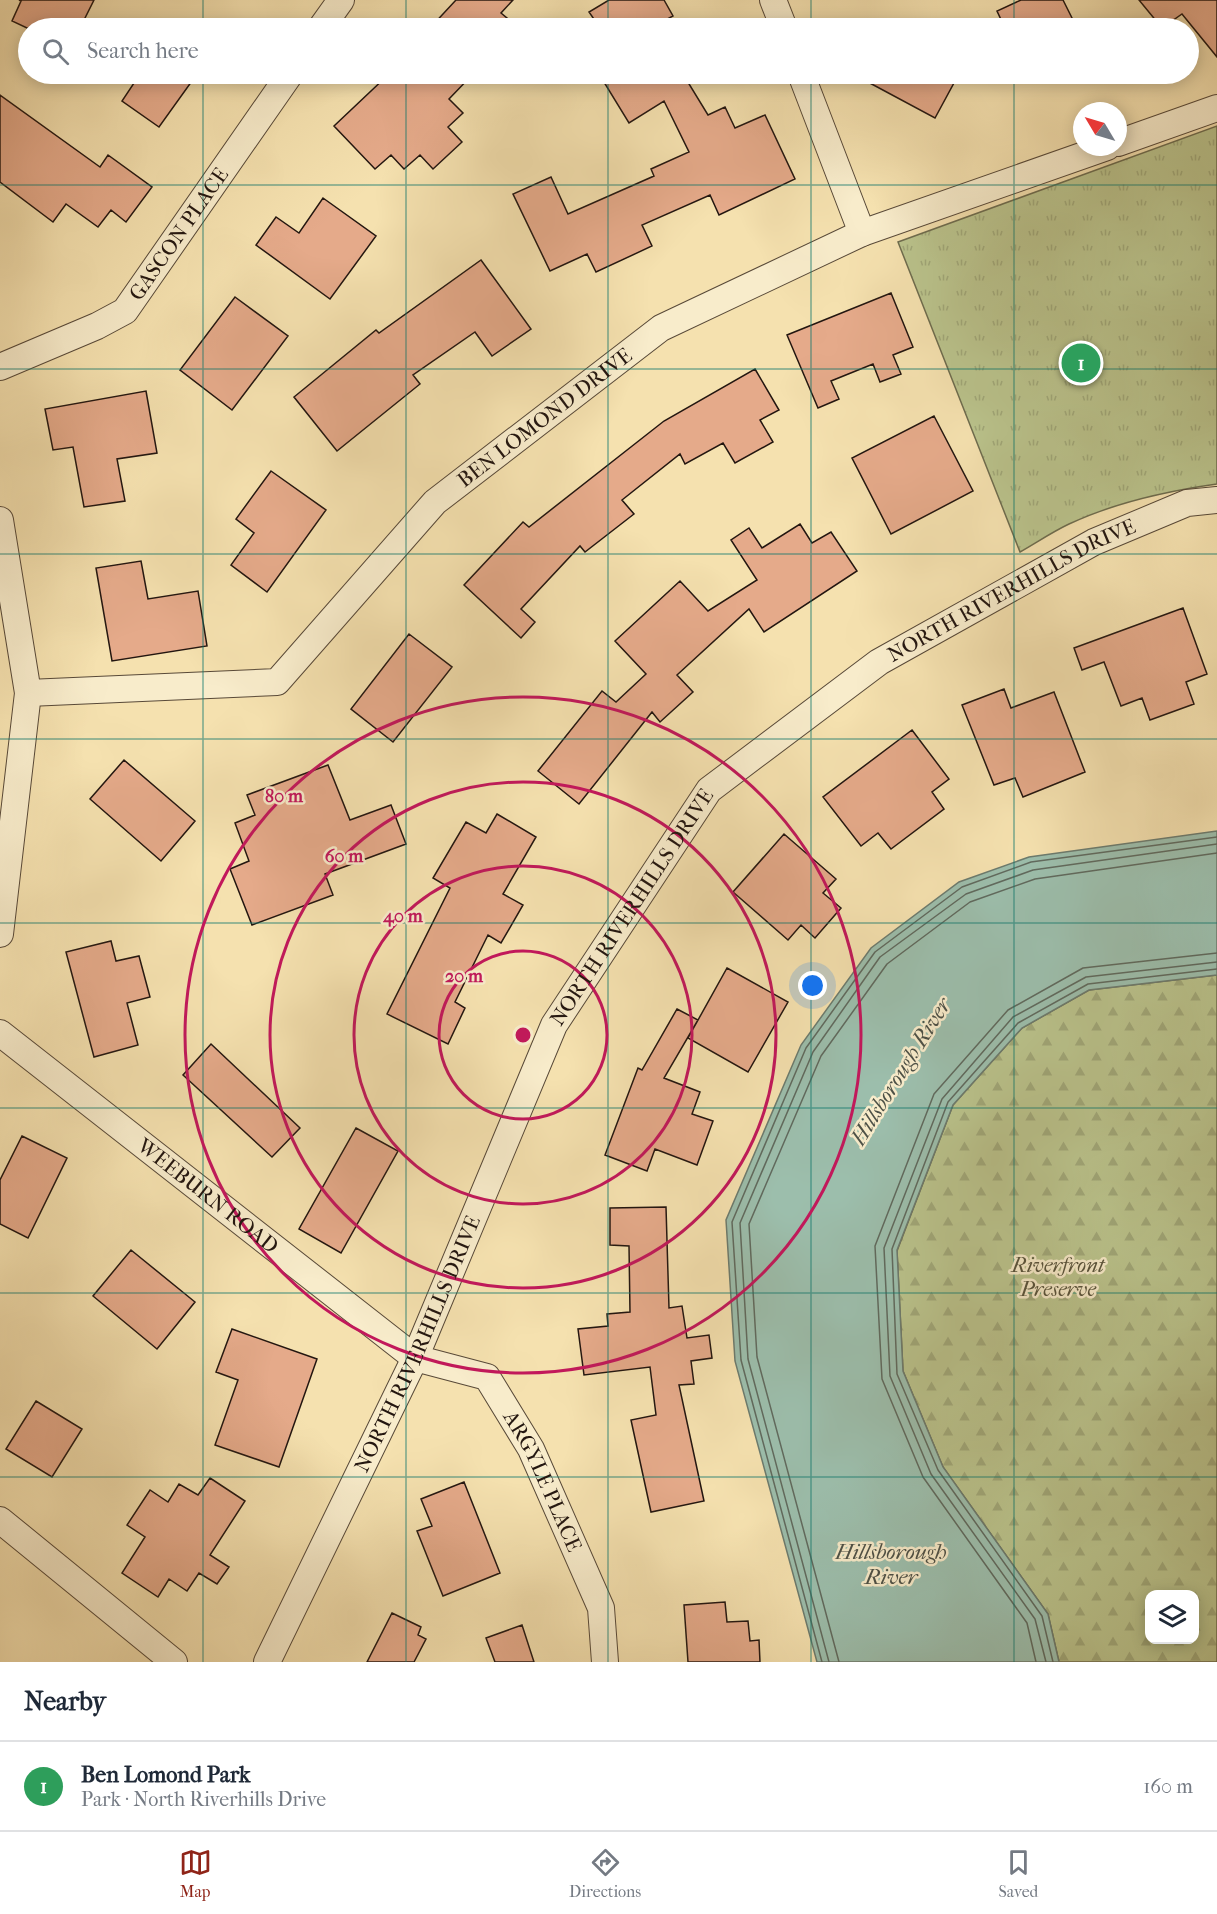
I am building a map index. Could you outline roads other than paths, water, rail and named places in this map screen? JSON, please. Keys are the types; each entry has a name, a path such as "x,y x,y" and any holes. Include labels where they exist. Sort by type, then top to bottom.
{"street":[{"path":"328,18 341,0"},
{"path":"773,0 780,18"},
{"name":"GASCON PLACE","path":"0,367 96,326 125,311 283,84"},
{"path":"805,84 862,233"},
{"path":"1127,140 1217,108"},
{"name":"BEN LOMOND DRIVE","path":"28,693 277,682 435,502 652,335 672,322 862,233 1081,156"},
{"name":"NORTH RIVERHILLS DRIVE","path":"267,1662 415,1358 554,1025 709,790 879,662 1094,542 1186,502 1217,500"},
{"path":"0,520 28,693 0,934"},
{"name":"WEEBURN ROAD","path":"0,1033 415,1358"},
{"name":"ARGYLE PLACE","path":"415,1358 487,1377 531,1449 601,1608 605,1662"},
{"path":"0,1520 174,1662"}],"water":[{"name":"Hillsborough River","path":"1217,831 1217,975 1089,990 1022,1028 953,1105 897,1250 903,1371 943,1467 1048,1614 1059,1662 817,1662 735,1361 726,1220 801,1045 871,948 959,882 1029,857"}],"place":[{"name":"Ben Lomond Park","path":"1081,363"}],"park label":[{"name":"Riverfront Preserve","path":"1058,1277"}]}
